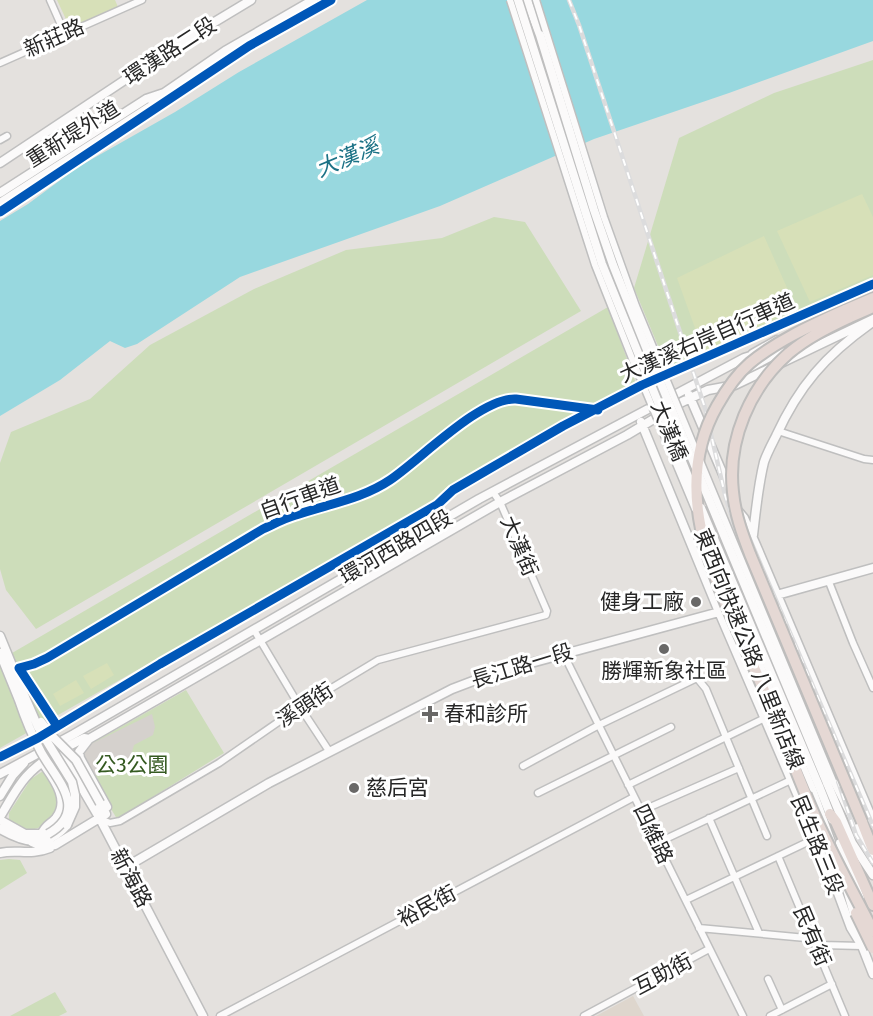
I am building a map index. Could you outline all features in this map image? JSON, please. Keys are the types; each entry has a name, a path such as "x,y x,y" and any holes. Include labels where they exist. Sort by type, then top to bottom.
{"highway":[{"name":"東西向快速公路 八里新店線","path":"873,297 783,340 737,375 711,417 700,446 695,473 698,521 714,572 819,825 873,931"},
{"name":"東西向快速公路 八里新店線","path":"873,306 846,317 814,335 790,353 762,384 740,428 735,447 732,490 739,526 873,850"},
{"path":"830,814 836,822 873,905"},
{"path":"819,825 830,859 867,947"},
{"path":"847,830 849,843 873,894"}],"street":[{"path":"50,0 65,34"},
{"name":"新莊路","path":"0,63 142,0"},
{"name":"環漢路二段","path":"0,163 188,38 251,0"},
{"name":"重新堤外道","path":"0,203 151,106 164,93 225,51 313,0"},
{"path":"510,0 581,224 614,315 823,785 873,863"},
{"name":"大漢橋","path":"518,0 602,264 696,498 823,785"},
{"name":"大漢橋","path":"527,0 613,265 823,785"},
{"path":"534,0 604,217 636,306 823,785 829,832 867,947 821,945 806,938 699,928"},
{"path":"534,0 540,35"},
{"name":"重新堤外道","path":"0,193 146,99 164,93"},
{"path":"0,140 7,136"},
{"name":"環河西路四段","path":"55,748 285,610 493,492 744,358 763,345 873,297"},
{"name":"環河西路四段","path":"744,358 767,351 822,322 846,317"},
{"name":"環河西路四段","path":"55,748 84,738 89,739 500,502 846,317"},
{"path":"753,543 757,499 765,459 778,431 803,387 832,353 873,321"},
{"name":"環河西路四段","path":"708,390 735,385 873,321"},
{"path":"686,389 739,512 744,518 869,826 873,830"},
{"name":"民生路三段","path":"637,416 816,838 851,928 867,947 873,974"},
{"path":"778,431 873,460"},
{"name":"大漢街","path":"493,492 500,502 548,611 546,615 528,621"},
{"path":"699,563 753,543"},
{"name":"長江路一段","path":"126,867 269,783 452,689 494,673 563,653 829,582 873,568"},
{"path":"829,582 873,688"},
{"path":"774,596 873,821"},
{"name":"溪頭街","path":"103,816 110,823 120,821 219,763 300,707 378,660 528,621"},
{"path":"254,630 329,751"},
{"path":"0,636 38,727 72,782 75,795 75,807 67,825 54,836 32,842"},
{"path":"0,653 28,725 43,754 66,790 68,807 64,818 55,829 44,834 20,833 0,819 25,778 42,762 55,748"},
{"name":"四維路","path":"563,653 743,1016"},
{"path":"523,766 599,725 697,678 706,689 767,836"},
{"path":"25,697 44,726 76,760 100,803 103,816"},
{"path":"628,785 765,718"},
{"path":"538,794 671,727"},
{"path":"0,853 26,853 55,846 103,816 107,807 80,758 80,752 89,739"},
{"path":"0,774 14,765 55,748"},
{"name":"新海路","path":"55,748 103,816 126,867 203,1016"},
{"path":"0,796 13,775 26,761"},
{"path":"42,762 61,794 59,814 45,825 44,834"},
{"path":"641,811 739,768"},
{"path":"657,843 791,780"},
{"name":"民生路三段","path":"823,785 830,814 861,899 873,941"},
{"name":"民生路三段","path":"823,785 861,858 873,875"},
{"name":"裕民街","path":"220,1016 634,797"},
{"path":"709,818 759,933"},
{"path":"0,829 23,841 44,847 55,846"},
{"name":"民生路三段","path":"847,830 873,863"},
{"path":"686,900 816,838"},
{"name":"民有街","path":"778,856 844,1016"},
{"name":"互助街","path":"584,1016 709,949"},
{"path":"768,979 782,1010"},
{"path":"770,1016 832,984"}],"shaded area":[{"path":"152,714 155,727 153,735 134,745 128,767 121,772 105,771 93,776 84,763 83,752 89,745"},
{"path":"633,996 644,1016 596,1016"}],"green space":[{"path":"57,0 115,0 118,7 71,30"},
{"path":"873,60 873,283 668,370 634,288 679,138 774,93"},
{"path":"862,194 873,217 873,275 810,302 777,231"},
{"path":"494,217 525,222 581,311 36,629 6,590 0,569 0,463 11,432 90,399 150,345 254,289 346,250 442,238"},
{"path":"764,236 796,308 704,353 677,278"},
{"path":"608,307 637,386 0,748 0,660"},
{"path":"107,663 114,675 91,689 83,676"},
{"path":"76,680 84,693 60,706 53,694"},
{"name":"公3公園","path":"186,690 224,753 117,819 84,763 89,745"},
{"path":"43,771 57,792 56,817 38,828 28,829 9,819 9,813 31,779"},
{"path":"0,860 20,860 27,873 0,890"},
{"path":"55,992 67,1012 59,1016 10,1016"}],"water":[{"name":"大漢溪","path":"367,0 873,0 873,41 594,139 440,206 240,277 137,344 125,348 110,341 60,380 0,416 0,221 28,204 78,167"}],"railway":[{"path":"569,0 705,408 725,495 741,547 839,784 856,835 873,863"},
{"path":"732,488 748,535 873,826"}],"cycle path":[{"path":"0,212 249,46 331,0"},
{"name":"大漢溪右岸自行車道","path":"0,757 38,738 160,664 437,505 453,490 563,426 642,385 873,284"},
{"name":"自行車道","path":"57,726 19,668 47,658 263,529 288,518 356,497 379,487 403,471 451,431 486,408 502,401 516,399 598,410"}],"place":[{"name":"健身工廠","path":"696,602"},
{"name":"勝輝新象社區","path":"664,649"},
{"name":"春和診所","path":"430,714"},
{"name":"慈后宮","path":"354,788"}]}
